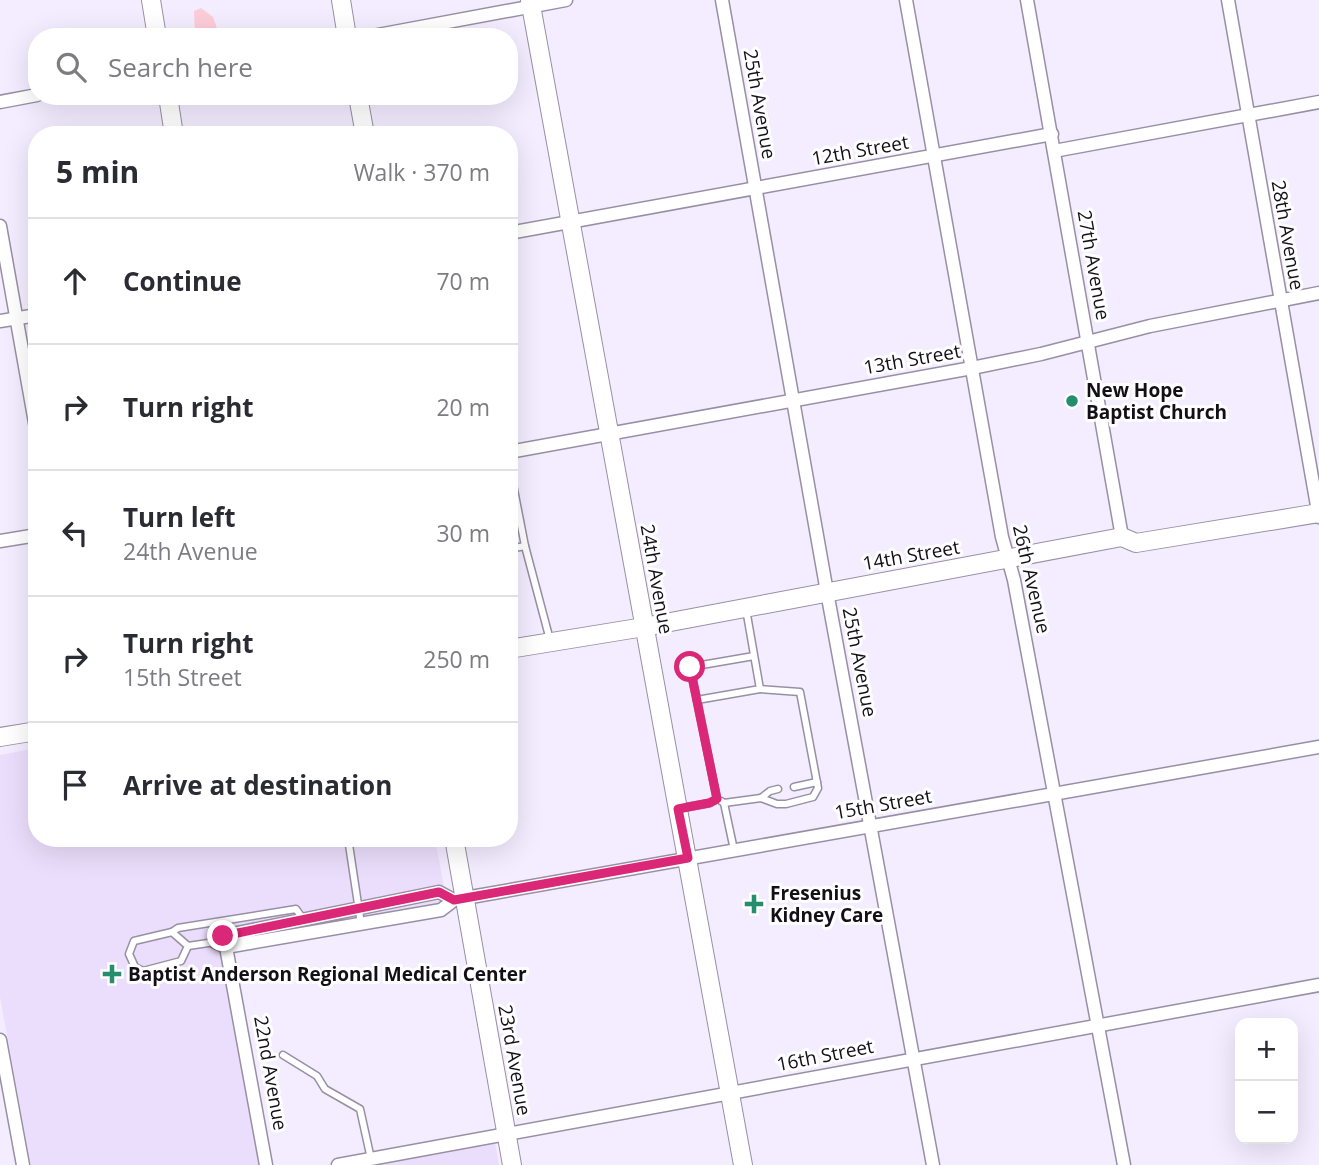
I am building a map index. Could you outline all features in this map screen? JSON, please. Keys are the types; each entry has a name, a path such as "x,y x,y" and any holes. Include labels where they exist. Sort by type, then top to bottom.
{"main road":[{"path":"150,0 155,28"},
{"path":"341,0 346,28"},
{"name":"24th Avenue","path":"531,3 743,1165"},
{"path":"169,105 172,126"},
{"path":"360,105 363,126"},
{"name":"14th Street","path":"518,647 643,627 1122,537 1136,543 1319,514"},
{"path":"0,737 28,732"},
{"name":"23rd Avenue","path":"455,847 459,899 512,1165"}],"street":[{"path":"410,28 531,3 566,0"},
{"name":"25th Avenue","path":"722,0 827,592 933,1165"},
{"name":"26th Avenue","path":"906,0 1002,537 1056,794 1124,1165"},
{"name":"27th Avenue","path":"1027,0 1122,537"},
{"name":"28th Avenue","path":"1228,0 1319,514"},
{"path":"0,102 28,97"},
{"path":"1054,150 1319,102"},
{"name":"12th Street","path":"518,231 1052,134"},
{"path":"0,226 28,384"},
{"name":"13th Street","path":"518,450 972,368 1319,293"},
{"path":"0,321 28,316"},
{"path":"0,541 28,536"},
{"name":"15th Street","path":"459,899 439,892 359,907 223,936 220,944 441,910 459,899 1319,747"},
{"name":"22nd Avenue","path":"220,944 266,1165"},
{"name":"16th Street","path":"338,1165 1319,985"},
{"path":"0,1040 23,1165"}],"lane":[{"path":"518,510 550,642"},
{"path":"518,547 525,546"},
{"path":"745,608 760,688"},
{"path":"697,700 760,688 800,692 818,788 813,797 777,804 761,798 724,803 717,799 690,667 754,656"},
{"path":"794,787 817,782"},
{"path":"761,798 778,789"},
{"path":"678,809 717,799"},
{"path":"724,803 734,850"},
{"path":"349,847 361,924"},
{"path":"188,946 181,961 143,971 135,967 129,954 134,941 172,932 178,928 296,909 303,919"},
{"path":"172,932 188,946 220,944"},
{"path":"283,1055 317,1076 325,1089 360,1109 371,1159"}],"shaded area":[{"path":"201,8 213,17 217,28 195,28 194,11"},
{"name":"Baptist Anderson Regional Medical Center","path":"28,750 28,847 437,847 448,909 221,951 260,1165 31,1165 0,997 0,755"},
{"path":"495,1143 499,1165 376,1165"}],"place":[{"name":"New Hope Baptist Church","path":"1072,401"},
{"name":"Fresenius Kidney Care","path":"754,904"},
{"name":"Baptist Anderson Regional Medical Center","path":"112,974"}],"route":[{"path":"223,936 439,892 454,900 688,858 678,809 717,799 690,667"}]}
